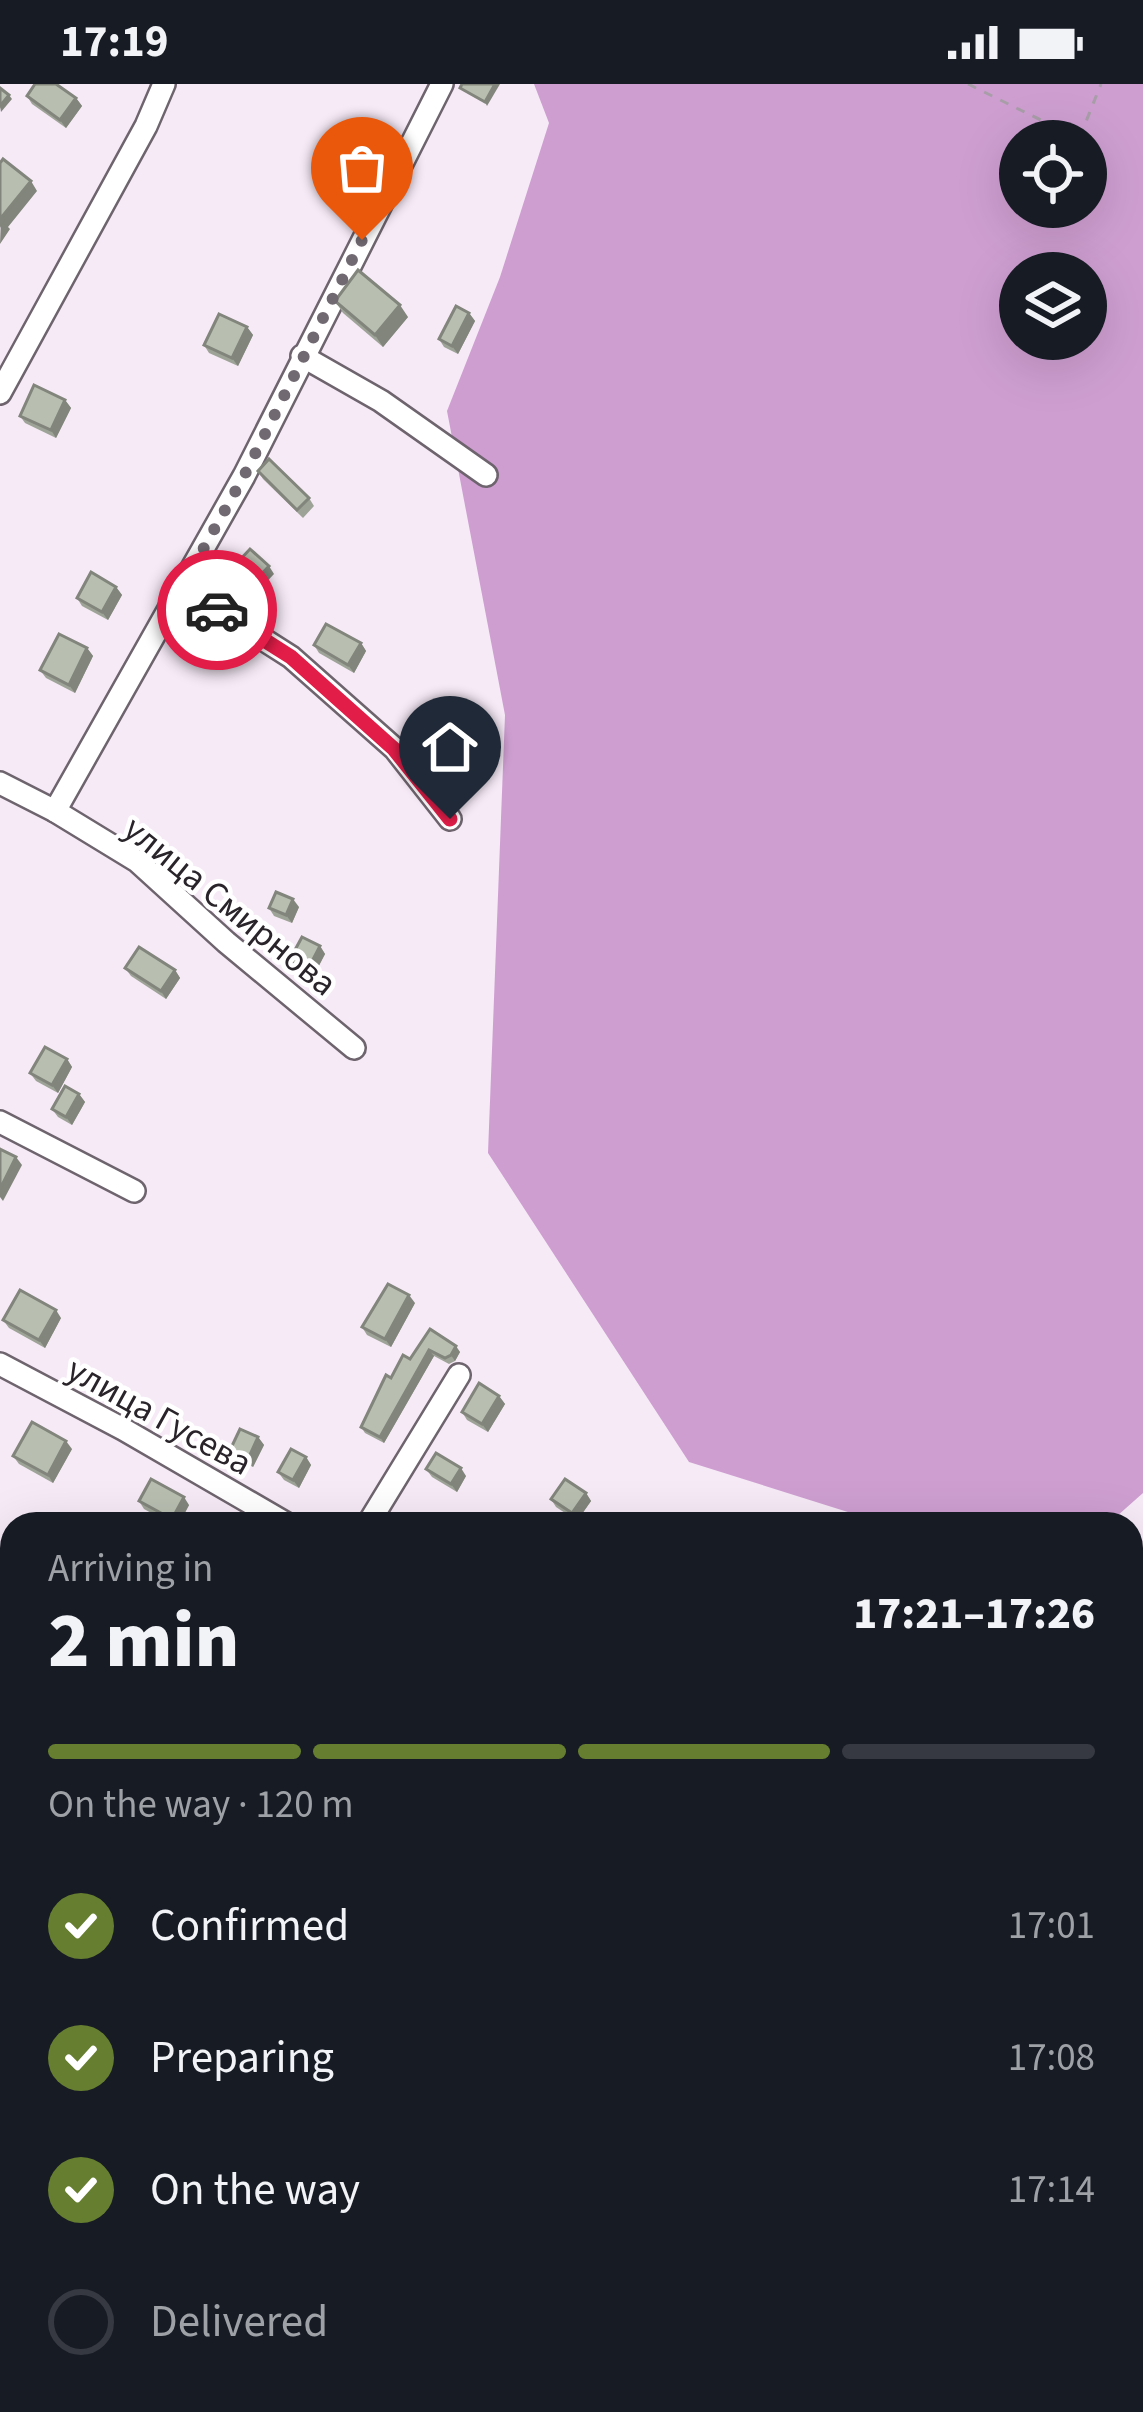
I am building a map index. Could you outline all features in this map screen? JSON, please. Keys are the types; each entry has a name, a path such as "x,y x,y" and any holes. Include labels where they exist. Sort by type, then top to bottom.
{"street":[{"path":"0,393 146,126 164,84"},
{"path":"55,812 244,476 442,84"},
{"path":"302,356 381,401 485,475"},
{"path":"182,587 291,657 394,749 450,819"},
{"name":"улица Смирнова","path":"0,783 137,861 354,1048"},
{"path":"0,1122 134,1191"},
{"name":"улица Гусева","path":"0,1364 265,1512"},
{"path":"375,1512 459,1375"}],"path":[{"path":"968,84 1079,139 1101,84"}],"shaded area":[{"path":"534,84 1143,84 1143,1493 1122,1512 848,1512 689,1462 488,1153 505,715 447,411 500,277 549,123"}],"building":[{"path":"35,84 56,84 76,98 60,120 27,96"},
{"path":"462,84 495,84 485,102 460,88"},
{"path":"3,159 31,181 0,225 0,163"},
{"path":"358,270 400,305 375,335 335,301"},
{"path":"456,306 469,313 452,346 439,339"},
{"path":"219,314 247,327 232,358 204,345"},
{"path":"34,385 65,400 51,430 20,416"},
{"path":"269,459 309,498 297,510 258,471"},
{"path":"250,549 269,566 244,593 225,576"},
{"path":"91,572 116,587 102,612 77,598"},
{"path":"326,624 361,643 348,665 314,645"},
{"path":"59,634 87,648 69,685 40,670"},
{"path":"276,892 293,899 286,915 269,908"},
{"path":"302,937 320,946 307,971 289,961"},
{"path":"139,947 175,970 161,991 125,968"},
{"path":"45,1047 67,1059 52,1085 30,1073"},
{"path":"65,1086 79,1094 66,1117 52,1109"},
{"path":"0,1149 16,1157 0,1189"},
{"path":"388,1284 409,1295 385,1339 362,1327"},
{"path":"20,1290 56,1310 39,1340 3,1320"},
{"path":"430,1329 456,1346 451,1355 445,1358 429,1350 380,1437 361,1427 386,1375 391,1378 403,1355 410,1359"},
{"path":"479,1383 499,1396 482,1424 462,1412"},
{"path":"32,1422 66,1441 48,1475 13,1456"},
{"path":"240,1429 258,1437 248,1459 230,1450"},
{"path":"291,1449 306,1457 293,1480 278,1472"},
{"path":"436,1453 461,1468 451,1484 426,1469"},
{"path":"151,1479 184,1497 176,1512 159,1512 139,1501"},
{"path":"565,1479 586,1493 573,1512 551,1499"}],"way so far":[{"path":"217,610 182,587 244,476 362,240"}],"route":[{"path":"217,610 291,657 394,749 450,819"}]}
